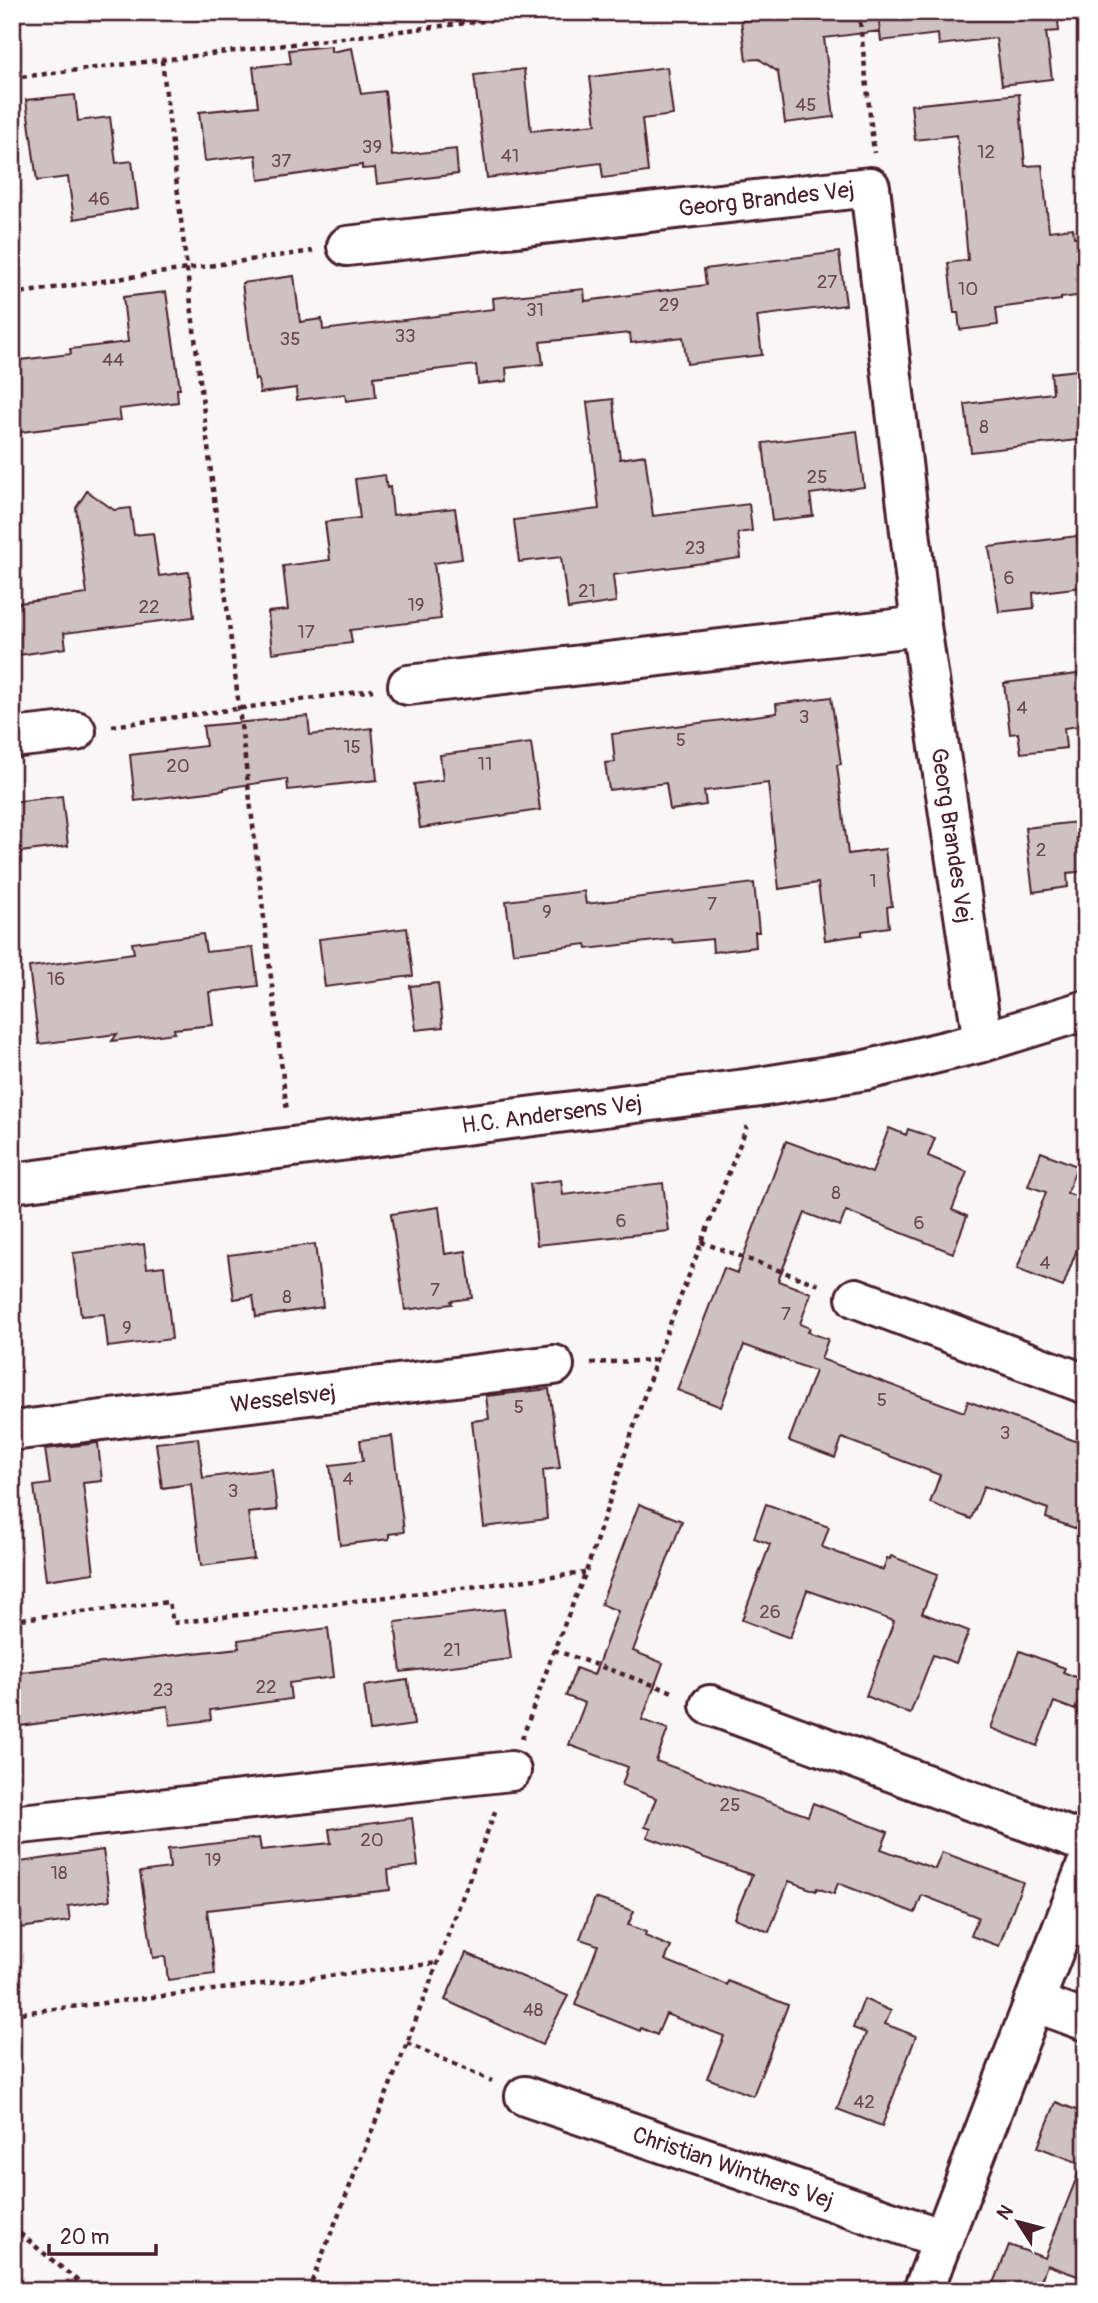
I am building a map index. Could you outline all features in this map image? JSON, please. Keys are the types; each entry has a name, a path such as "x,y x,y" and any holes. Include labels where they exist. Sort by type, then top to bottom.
{"street":[{"name":"Georg Brandes Vej","path":"347,246 870,187 921,626 983,1042"},
{"path":"408,685 921,626"},
{"path":"12,738 76,731"},
{"name":"H.C. Andersens Vej","path":"12,1183 292,1149 753,1088 866,1070 983,1042 1086,1010"},
{"path":"856,1298 1086,1384"},
{"name":"Wesselsvej","path":"12,1431 554,1365"},
{"path":"710,1704 1086,1843"},
{"path":"12,1825 511,1771"},
{"path":"923,2291 1086,1867"},
{"path":"1034,2002 1086,2021"},
{"name":"Christian Winthers Vej","path":"525,2096 943,2239"}],"path":[{"path":"12,78 557,12"},
{"path":"859,12 876,176 870,187"},
{"path":"162,60 292,1149"},
{"path":"12,293 347,246"},
{"path":"76,731 408,685"},
{"path":"308,2291 438,1963 554,1650 586,1573 656,1360 752,1111 753,1088"},
{"path":"701,1242 856,1298"},
{"path":"554,1365 656,1360"},
{"path":"12,1620 169,1602 173,1623 586,1573"},
{"path":"554,1650 710,1704"},
{"path":"12,2014 438,1963"},
{"path":"407,2043 525,2096"},
{"path":"12,2227 90,2291"}],"building":[{"path":"810,12 1057,12 1059,31 1046,32 1052,79 1002,85 996,38 939,45 938,34 881,41 880,31 824,38 834,117 785,123 778,72 759,59 746,60 741,21"},
{"path":"331,46 331,52 352,48 361,94 385,91 392,156 456,149 458,174 377,184 375,168 362,169 362,165 259,180 256,155 205,161 199,112 258,106 253,67 291,63 289,50"},
{"path":"667,67 673,115 642,119 648,172 603,178 601,163 487,178 474,75 524,69 531,131 596,124 590,77"},
{"path":"1019,94 1025,166 1042,165 1049,231 1073,228 1074,237 1078,237 1085,295 996,308 998,325 960,330 958,313 954,313 948,263 968,260 957,135 915,140 911,105"},
{"path":"75,95 78,121 110,117 116,163 132,161 138,208 74,219 68,177 37,181 26,100"},
{"path":"839,252 846,305 757,316 762,355 687,364 683,337 631,343 630,333 540,342 543,364 506,368 507,381 478,384 476,365 374,377 376,397 346,401 345,394 297,400 296,388 260,393 258,379 255,380 242,283 294,276 300,322 322,319 323,330 494,309 493,298 584,289 585,301 706,285 704,269"},
{"path":"166,292 180,389 177,389 178,402 119,409 121,420 12,433 12,361 71,354 70,349 128,342 123,297"},
{"path":"1086,369 1086,439 971,452 965,404 1053,393 1051,373"},
{"path":"613,399 620,459 645,455 653,516 749,504 752,531 738,533 741,558 613,575 616,602 568,609 561,557 519,562 514,520 599,509 587,402"},
{"path":"857,431 864,487 810,494 813,516 772,521 763,443"},
{"path":"385,475 387,488 390,487 393,515 455,508 462,559 434,563 441,619 350,630 352,643 272,653 268,612 288,610 283,566 330,560 325,522 360,518 355,479"},
{"path":"87,491 114,510 130,508 134,535 153,533 159,576 189,572 194,617 64,633 66,648 12,656 12,604 87,594 76,508"},
{"path":"1077,536 1083,587 1033,593 1034,608 999,612 989,547"},
{"path":"1086,673 1086,725 1064,728 1066,748 1021,753 1018,733 1010,734 1004,683"},
{"path":"831,697 841,764 837,765 848,854 885,849 892,906 887,907 889,927 862,931 862,935 825,940 818,883 779,889 768,783 704,791 706,805 670,810 666,783 609,790 605,763 615,762 612,734 777,713 776,704"},
{"path":"308,716 310,735 372,728 377,780 288,790 287,779 135,801 130,755 206,746 203,726"},
{"path":"531,743 540,810 420,828 414,784 443,780 440,755"},
{"path":"62,796 68,846 12,853 12,802"},
{"path":"1086,821 1086,871 1067,873 1068,887 1033,892 1025,828"},
{"path":"754,883 759,932 755,932 756,947 713,952 712,939 673,943 672,939 587,949 586,944 513,953 506,901 584,891 586,904"},
{"path":"407,928 413,976 325,987 319,939"},
{"path":"203,934 206,952 253,947 258,986 209,992 213,1025 174,1029 175,1033 112,1041 117,1034 39,1044 29,967 134,953 132,943"},
{"path":"438,983 443,1027 416,1030 410,986"},
{"path":"889,1128 906,1135 908,1129 935,1138 928,1156 967,1172 952,1210 967,1216 953,1253 846,1211 840,1226 805,1213 778,1281 811,1293 800,1324 810,1328 808,1332 828,1339 821,1359 964,1412 968,1401 1086,1445 1086,1532 1046,1518 1048,1509 984,1486 971,1519 930,1503 940,1475 842,1438 835,1458 789,1441 815,1371 744,1345 721,1407 677,1390 724,1268 737,1273 786,1141 872,1173"},
{"path":"1041,1152 1077,1166 1067,1193 1086,1200 1086,1244 1080,1241 1063,1287 1017,1269 1046,1192 1028,1186"},
{"path":"561,1180 563,1195 663,1183 669,1231 537,1245 530,1184"},
{"path":"439,1207 445,1254 466,1251 472,1298 451,1301 452,1304 405,1310 391,1214"},
{"path":"144,1244 147,1268 164,1266 172,1339 108,1347 104,1314 81,1316 73,1253"},
{"path":"315,1244 323,1307 256,1317 253,1296 234,1299 228,1255"},
{"path":"549,1389 560,1468 543,1470 547,1519 484,1527 472,1421 489,1419 486,1396"},
{"path":"392,1436 404,1532 389,1534 389,1539 340,1545 330,1465 363,1461 360,1440"},
{"path":"198,1438 203,1478 272,1469 277,1510 248,1513 254,1559 201,1566 191,1484 162,1488 156,1443"},
{"path":"98,1443 102,1481 83,1483 94,1573 46,1580 34,1486 50,1484 45,1449"},
{"path":"639,1504 682,1521 633,1651 663,1663 642,1720 668,1729 656,1761 808,1816 813,1803 888,1832 881,1849 935,1869 942,1852 1023,1882 999,1946 971,1936 978,1917 922,1895 915,1913 838,1883 834,1894 817,1888 816,1891 789,1881 769,1932 734,1918 752,1875 647,1837 651,1829 645,1827 656,1798 622,1785 628,1767 569,1745 585,1703 566,1696 576,1668 594,1675 618,1611 601,1604"},
{"path":"766,1504 829,1527 822,1547 883,1570 887,1558 890,1559 891,1556 938,1574 922,1613 969,1631 956,1663 933,1655 910,1714 866,1696 894,1621 807,1590 790,1638 742,1620 770,1544 754,1538"},
{"path":"504,1609 511,1659 401,1672 395,1622"},
{"path":"328,1628 334,1677 289,1683 291,1699 210,1710 211,1720 170,1725 168,1706 12,1727 12,1673 239,1648 238,1640"},
{"path":"1020,1651 1065,1668 1063,1672 1085,1681 1075,1710 1054,1702 1037,1746 991,1728"},
{"path":"408,1680 414,1725 370,1731 364,1686"},
{"path":"412,1818 418,1866 388,1870 390,1890 207,1910 215,1974 168,1980 165,1956 153,1958 140,1872 170,1868 168,1849 259,1838 261,1850 331,1843 329,1829"},
{"path":"103,1850 110,1900 68,1906 70,1921 12,1929 12,1901 19,1900 13,1863"},
{"path":"595,1898 634,1911 628,1925 671,1947 665,1960 727,1985 728,1981 788,2005 753,2096 707,2078 724,2036 666,2014 657,2035 575,2005 598,1945 580,1939"},
{"path":"466,1953 568,1996 542,2045 445,2000"},
{"path":"864,1999 891,2011 885,2024 916,2036 882,2126 837,2109 866,2033 853,2028"},
{"path":"1056,2102 1086,2114 1086,2279 1047,2265 1037,2291 991,2291 1009,2245 1045,2258 1082,2164 1038,2147"}]}
